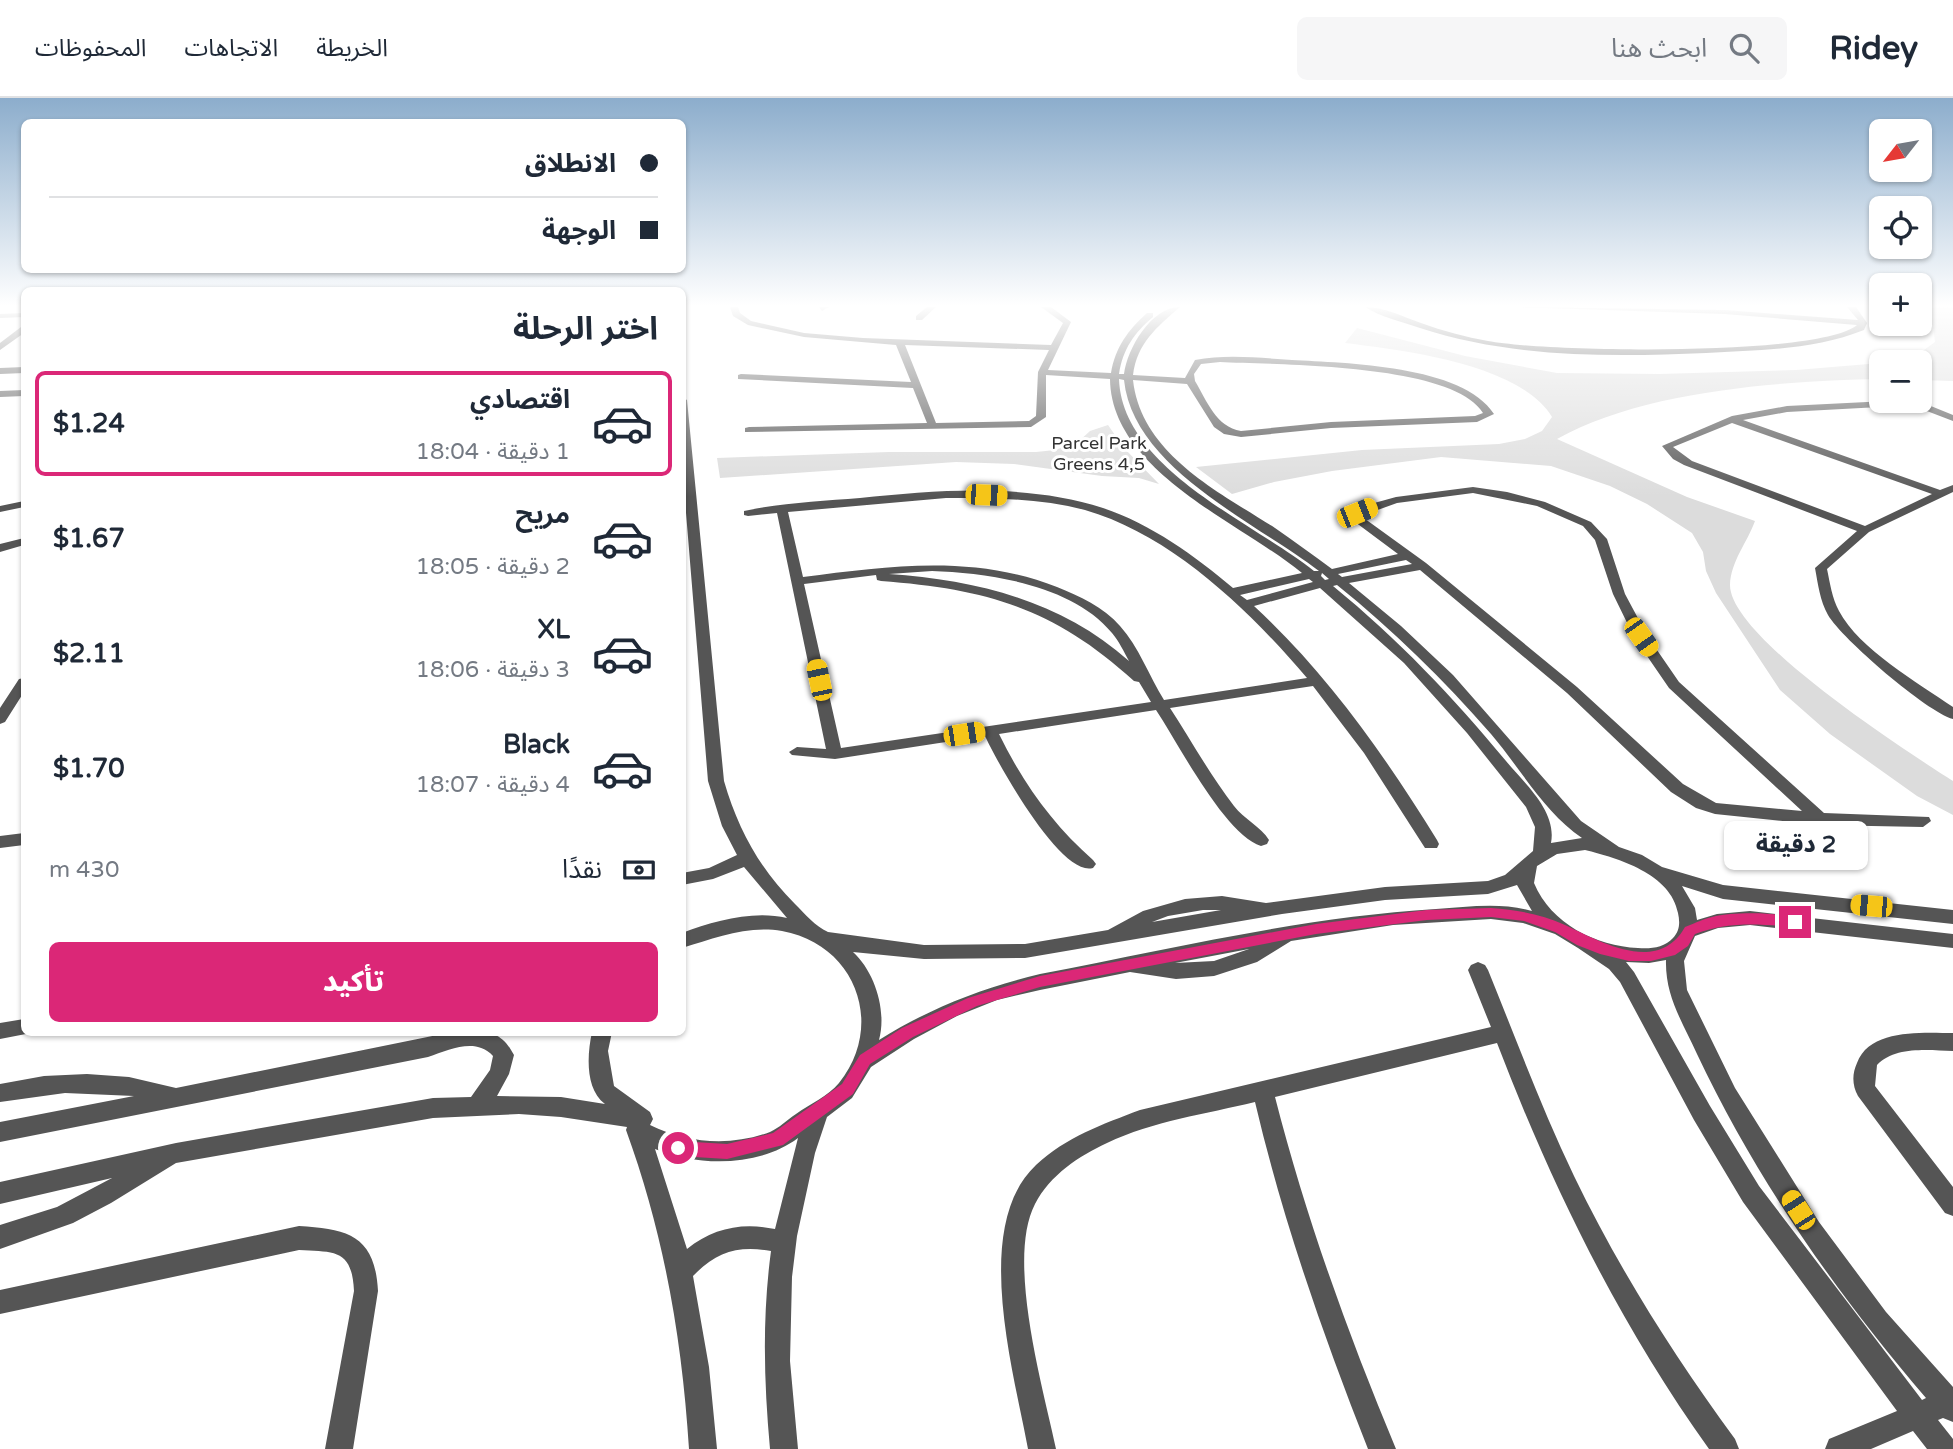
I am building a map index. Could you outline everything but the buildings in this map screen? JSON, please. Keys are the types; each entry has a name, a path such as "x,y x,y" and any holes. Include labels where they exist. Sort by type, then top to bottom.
{"street":[{"path":"0,371 21,370"},
{"path":"910,370 933,428"},
{"path":"749,430 1031,424 1041,417 1044,370"},
{"path":"1076,370 1190,378"},
{"path":"1123,370 1121,373 1136,412 1170,458 1212,493 1404,635 1462,690 1510,745 1564,814 1575,825 1612,850"},
{"path":"1190,378 1194,370"},
{"path":"1190,378 1217,425 1228,432 1241,434 1331,425 1477,419 1489,414 1485,404 1453,388 1379,370"},
{"path":"741,377 916,385"},
{"path":"0,394 21,393"},
{"path":"1865,530 1688,463 1667,446 1671,442 1732,419 1787,409 1886,403 1921,405 1953,418"},
{"path":"1732,419 1939,493"},
{"path":"601,1036 598,1051 604,1091 640,1125 678,1148 727,1151 777,1140 847,1089 865,1060 874,1023 869,989 851,960 787,909 746,858 732,832 716,781 686,445"},
{"path":"1953,488 1865,530 1821,568 1826,592 1837,619 1881,662 1953,714"},
{"path":"1821,820 1674,685 1641,637 1619,594 1601,539 1587,524 1541,504 1473,490 1396,500 1371,507 1353,516 1422,566 1572,690 1691,798 1714,808 1821,820 1923,821"},
{"path":"748,513 958,495 1011,496 1059,502 1107,514 1164,541 1230,593 1317,681 1389,775 1430,844"},
{"path":"0,502 21,498"},
{"path":"0,509 21,505"},
{"path":"782,510 835,754"},
{"path":"0,548 21,543"},
{"path":"1242,605 1325,578 1408,556"},
{"path":"797,580 874,570 937,566 986,571 1036,582 1084,604 1105,618 1129,649 1155,696 1230,810 1251,834 1261,840"},
{"path":"1230,593 1422,566"},
{"path":"833,576 953,583 1022,601 1067,621 1100,642 1155,696"},
{"path":"1325,578 1444,695 1540,817 1545,831 1525,879 1531,898 1543,914 1560,929"},
{"path":"797,752 835,754 990,730 1155,696 1317,681"},
{"path":"0,719 21,687"},
{"path":"990,730 1011,773 1037,812 1056,836 1087,864"},
{"path":"0,842 21,839"},
{"path":"686,939 710,930 747,923 782,925 885,950 974,954 1025,951 1248,913 1386,893 1492,887 1515,880 1535,857 1560,845 1585,845 1612,850 1676,879 1723,892 1953,917"},
{"path":"686,878 728,869 746,858"},
{"path":"1639,861 1663,877 1681,896 1690,916 1687,936 1675,961 1677,990 1734,1106 1811,1230 1877,1321 1951,1404 1839,1449"},
{"path":"1111,936 1132,922 1184,905 1212,902 1272,910"},
{"path":"1248,913 1263,939"},
{"path":"865,1060 950,1010 995,993 1287,934 1393,918 1465,913 1511,914 1560,929 1608,958 1627,977 1707,1123 1751,1194 1944,1449"},
{"path":"1582,941 1629,956 1651,956 1670,951 1687,936 1717,920 1751,918 1953,941"},
{"path":"1144,931 1159,959"},
{"path":"1128,965 1158,971 1189,972 1218,968 1245,961 1268,949 1287,934"},
{"path":"1478,970 1540,1125 1581,1216 1683,1390 1725,1449"},
{"path":"0,1031 21,1028"},
{"path":"1042,1449 1013,1296 1011,1266 1013,1230 1027,1195 1052,1165 1095,1135 1140,1119 1503,1033"},
{"path":"0,1132 428,1048 471,1036"},
{"path":"477,1105 502,1072 503,1058 498,1046 482,1036"},
{"path":"1953,1042 1906,1041 1874,1053 1864,1069 1865,1089 1953,1205"},
{"path":"0,1093 59,1083 102,1082 140,1086 174,1096"},
{"path":"1263,1090 1273,1135 1309,1255 1335,1331 1382,1449"},
{"path":"0,1193 176,1153 433,1108 477,1105 561,1107 640,1125"},
{"path":"784,1449 775,1348 777,1293 792,1195 818,1110"},
{"path":"640,1125 662,1195 681,1271 697,1371 703,1449"},
{"path":"0,1237 48,1223 94,1203 176,1153"},
{"path":"681,1271 696,1255 713,1243 732,1237 752,1235 783,1242"},
{"path":"0,1302 299,1238 344,1242 359,1253 366,1270 366,1291 339,1449"}],"green space":[{"path":"1481,370 1659,374 1869,370 1869,379 1758,386 1672,399 1592,422 1557,439 1687,497 1755,521 1731,576 1730,585 1738,607 1759,634 1789,663 1863,721 1953,781 1953,815 1917,796 1830,734 1780,690 1716,593 1706,571 1703,552 1692,533 1647,504 1610,486 1551,466 1441,457 1332,471 1274,482 1232,494 1196,467 1362,450 1499,444 1525,439 1542,431 1552,417 1536,399 1514,384"},
{"path":"1932,370 1953,370 1953,381 1932,380"},
{"name":"Parcel Park Greens 4,5","path":"1108,425 1124,448 1159,484 1139,478 1102,476 1014,464 956,462 720,478 717,458 889,452 1036,452 1055,450 1078,442 1090,431"}],"route":[{"path":"678,1148 727,1151 777,1140 847,1089 865,1060 907,1033 950,1010 995,993 1040,982 1316,929 1427,915 1491,912 1525,916 1605,950 1629,956 1651,956 1670,951 1683,942 1690,930 1717,920 1751,918 1795,922"}]}
